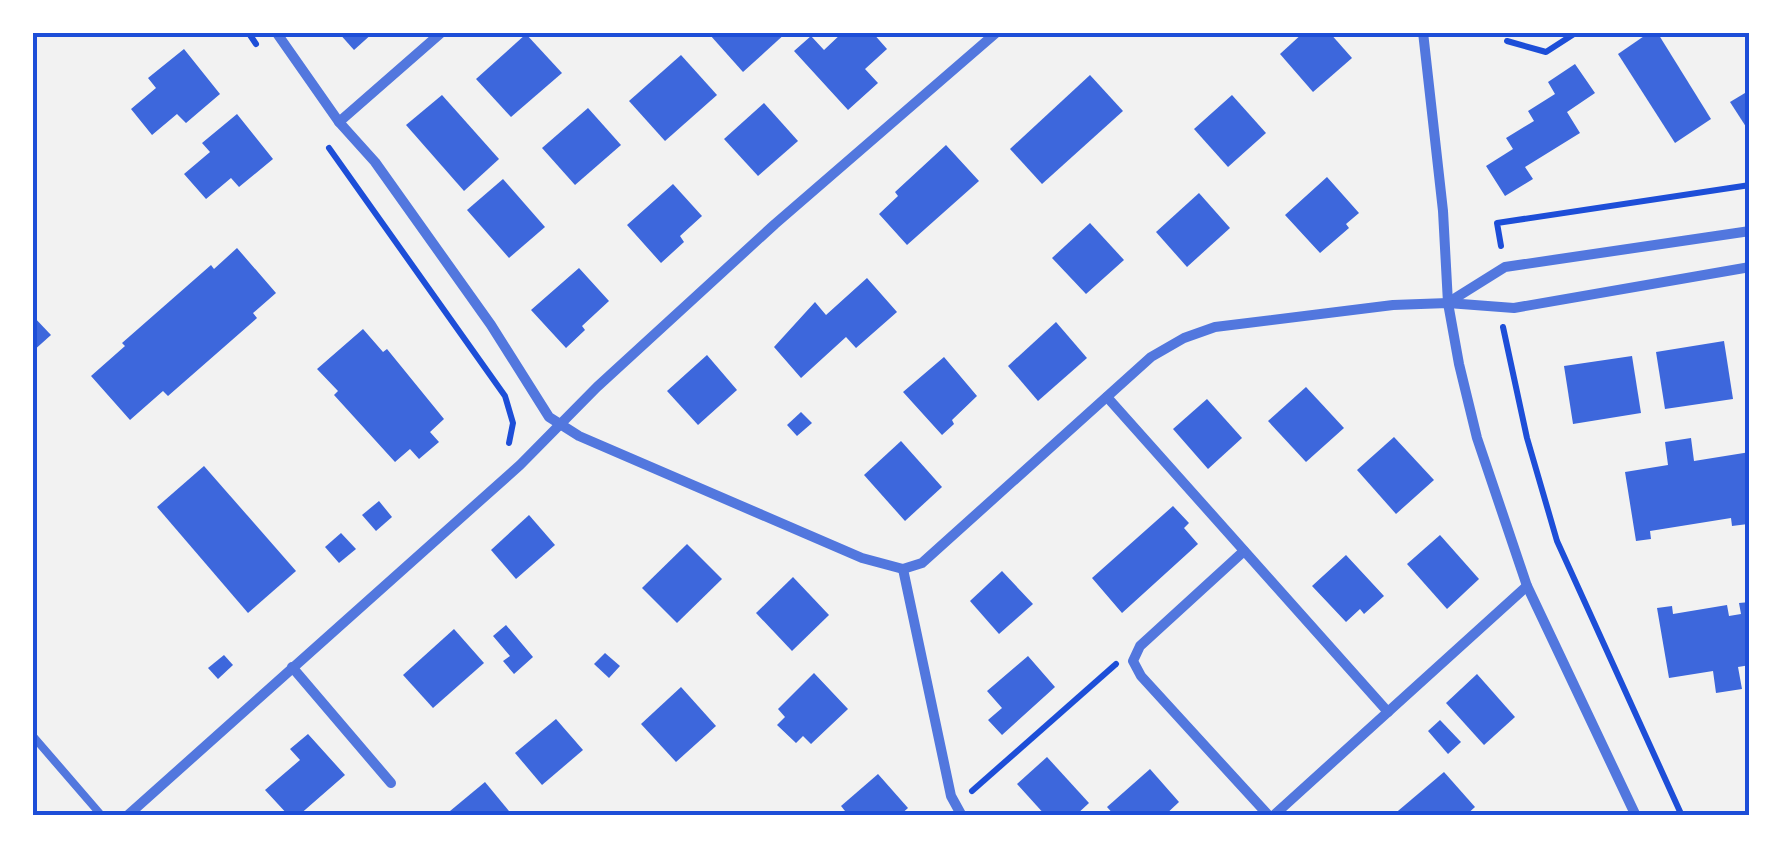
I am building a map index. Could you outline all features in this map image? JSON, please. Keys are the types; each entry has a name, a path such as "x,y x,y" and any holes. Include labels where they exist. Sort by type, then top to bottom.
{"street":[{"path":"276,32 491,325 549,417 579,436 862,558 903,569 922,562 1151,357 1184,338 1215,327 1394,305 1448,303 1497,308 1750,267"},
{"path":"339,122 442,32"},
{"path":"127,816 561,425 597,387 776,224 997,32"},
{"path":"1423,32 1443,212 1448,303 1477,438 1527,586 1636,816"},
{"path":"1448,303 1505,267 1750,230"},
{"path":"1106,397 1388,712"},
{"path":"1244,552 1140,646 1133,661 1141,676 1271,816 1527,586"},
{"path":"903,569 951,796 962,816"},
{"path":"292,668 391,783"}],"lane":[{"path":"32,736 102,816"}],"path":[{"path":"248,32 259,48"},
{"path":"1506,41 1546,52 1577,32"},
{"path":"326,143 504,396 513,423 512,437 505,450"},
{"path":"1505,267 1497,223 1750,185"},
{"path":"1497,308 1510,349 1527,438 1557,540 1682,816"},
{"path":"951,796 972,791 1112,665 1133,661"}],"building":[{"path":"338,32 374,32 354,50"},
{"path":"787,32 743,72 710,35"},
{"path":"843,32 872,32 887,49 865,69 878,83 848,110 794,51 811,36 824,50"},
{"path":"1304,32 1329,32 1352,58 1313,92 1280,54"},
{"path":"1650,32 1657,32 1711,119 1675,143 1618,54"},
{"path":"526,34 562,73 511,117 476,79"},
{"path":"184,49 220,94 186,123 177,114 152,135 131,109 156,88 148,78"},
{"path":"681,55 717,95 665,141 629,101"},
{"path":"1575,64 1595,93 1567,112 1580,133 1525,167 1533,179 1505,196 1486,166 1513,149 1506,138 1534,121 1528,111 1555,94 1548,82"},
{"path":"1090,75 1123,111 1042,184 1010,149"},
{"path":"1750,90 1750,133 1730,102"},
{"path":"442,95 499,159 464,191 406,125"},
{"path":"1232,95 1266,133 1228,167 1194,129"},
{"path":"764,103 798,141 758,176 724,139"},
{"path":"588,108 621,145 575,185 542,148"},
{"path":"237,114 273,159 239,187 231,178 206,199 184,174 210,152 202,143"},
{"path":"946,145 979,181 907,245 879,214 898,196 895,192"},
{"path":"1327,177 1359,213 1346,224 1349,228 1320,253 1285,215"},
{"path":"503,179 545,227 509,258 467,210"},
{"path":"673,184 702,216 680,236 684,242 661,263 627,225"},
{"path":"1199,193 1230,228 1187,267 1156,232"},
{"path":"1090,223 1124,260 1086,294 1052,258"},
{"path":"237,248 276,293 253,313 257,318 168,396 163,391 130,420 91,376 125,346 122,343 211,265 214,269"},
{"path":"579,268 609,301 582,326 585,330 566,348 531,310"},
{"path":"867,278 897,312 856,348 846,337 801,378 774,347 815,302 826,315"},
{"path":"32,315 51,335 32,352"},
{"path":"1056,322 1087,358 1038,401 1008,366"},
{"path":"363,329 383,352 387,349 444,419 430,432 439,442 419,459 410,449 395,462 334,395 338,391 317,369"},
{"path":"1724,341 1733,399 1665,409 1656,352"},
{"path":"707,355 737,390 698,425 667,391"},
{"path":"1632,356 1641,413 1573,424 1564,366"},
{"path":"944,357 977,396 942,435 903,392"},
{"path":"1306,387 1344,428 1306,462 1268,421"},
{"path":"1207,399 1242,438 1208,469 1173,429"},
{"path":"801,412 812,423 797,436 787,425"},
{"path":"1394,437 1434,480 1396,514 1357,470"},
{"path":"1691,438 1694,461 1750,452 1748,524 1732,526 1731,518 1650,531 1651,539 1636,541 1625,472 1668,465 1665,442"},
{"path":"901,441 942,487 905,521 864,475"},
{"path":"204,466 296,571 248,613 157,507"},
{"path":"379,501 392,517 376,531 362,515"},
{"path":"1173,506 1189,523 1184,528 1198,544 1122,613 1092,578"},
{"path":"529,515 555,545 516,579 491,550"},
{"path":"341,533 356,549 339,563 325,547"},
{"path":"1440,535 1479,579 1447,609 1407,564"},
{"path":"687,544 722,579 677,623 642,588"},
{"path":"1346,555 1384,596 1364,614 1360,609 1346,622 1312,586"},
{"path":"1002,571 1033,604 999,634 970,601"},
{"path":"793,577 829,615 792,651 756,613"},
{"path":"1750,602 1750,665 1738,667 1742,689 1716,693 1713,671 1669,678 1657,608 1672,606 1673,614 1727,605 1729,616 1741,614 1739,603"},
{"path":"506,625 533,657 514,674 503,661 510,656 493,636"},
{"path":"454,629 484,663 433,708 403,675"},
{"path":"605,653 620,666 609,678 594,664"},
{"path":"224,655 233,665 218,679 208,668"},
{"path":"1028,656 1055,687 1002,735 988,720 1002,708 987,691"},
{"path":"814,673 848,709 811,744 803,736 796,743 777,725 785,717 778,709"},
{"path":"1477,674 1515,717 1484,745 1446,703"},
{"path":"681,687 716,726 676,762 641,724"},
{"path":"556,719 583,750 542,785 515,753"},
{"path":"1440,720 1461,742 1448,754 1428,731"},
{"path":"308,734 345,775 298,816 289,816 265,790 300,760 290,749"},
{"path":"1047,757 1089,803 1075,816 1046,816 1017,784"},
{"path":"1150,769 1179,802 1164,816 1115,816 1107,807"},
{"path":"1444,772 1475,807 1465,816 1392,816"},
{"path":"878,774 908,808 899,816 849,816 841,806"},
{"path":"485,782 513,816 444,816"}]}
